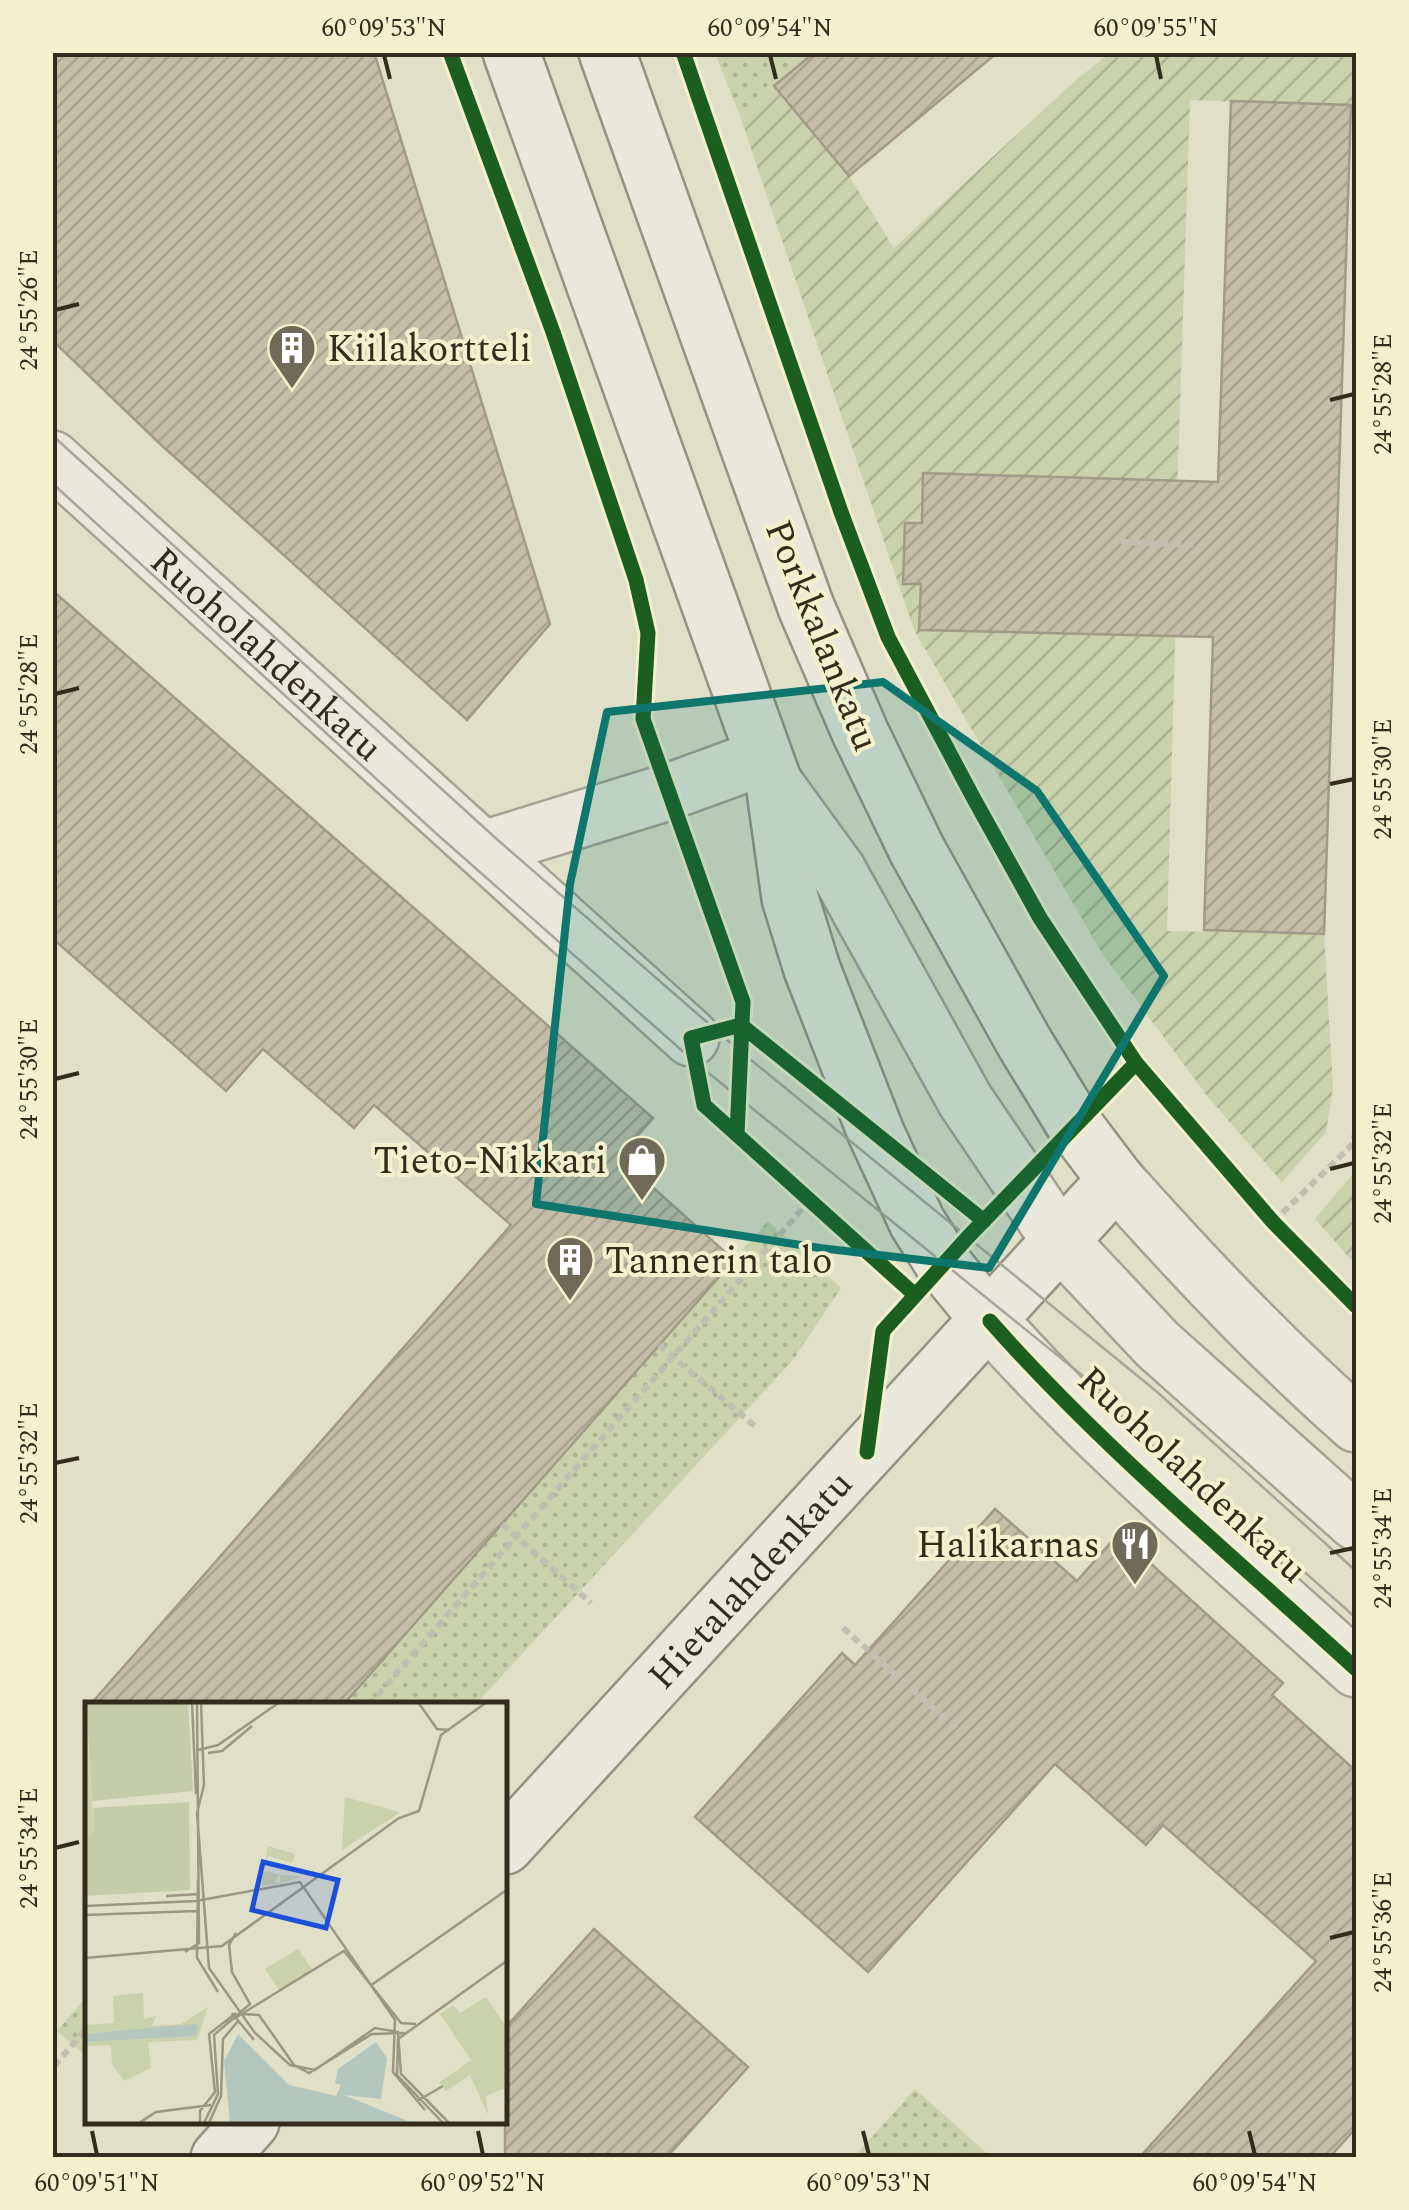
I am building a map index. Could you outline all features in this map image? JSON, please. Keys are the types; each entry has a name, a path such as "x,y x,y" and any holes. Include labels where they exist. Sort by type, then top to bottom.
{"main road":[{"path":"484,849 668,792 769,770 511,52"},
{"name":"Porkkalankatu","path":"607,52 806,607 860,732 917,850 1024,1042 1076,1127 1116,1180"},
{"name":"Ruoholahdenkatu","path":"52,458 691,1038"},
{"name":"Ruoholahdenkatu","path":"769,770 838,871 966,1100 1061,1242 1156,1344 1356,1522"},
{"name":"Ruoholahdenkatu","path":"769,770 790,898 812,969 876,1134 917,1222 944,1265 1035,1372 1356,1670"},
{"path":"1116,1180 1212,1287 1294,1370 1356,1424"},
{"name":"Hietalahdenkatu","path":"508,1843 1116,1180"},
{"path":"219,2158 248,2125"}],"path":[{"path":"1122,542 1193,544"},
{"path":"1273,1222 1352,1144 1356,1130"},
{"path":"795,1188 824,1213"},
{"path":"372,1702 810,1201"},
{"path":"1260,1207 1287,1236"},
{"path":"659,1345 756,1427"},
{"path":"502,1524 591,1603"},
{"path":"843,1628 956,1730"},
{"path":"54,2066 85,2030"}],"highlighted area":[{"path":"883,682 1037,791 1164,976 989,1268 820,1248 536,1204 570,884 607,712"}],"green space":[{"path":"715,53 815,53 740,116"},
{"path":"1110,53 1356,53 1356,106 1190,100 1176,528 1123,479 924,473 922,523 904,523 903,583 921,584 920,630 1119,635 1177,572 1167,931 1324,934 1333,1087 1326,1132 1282,1182 1207,1096 1103,955 914,630 740,116 774,86 849,176 894,248"},
{"path":"1356,1170 1356,1265 1315,1219"},
{"path":"768,1221 841,1288 793,1360 478,1702 346,1702"},
{"path":"85,1998 85,2055 57,2031"},
{"path":"915,2089 991,2157 854,2157"}],"building":[{"name":"Kiilakortteli","path":"52,52 374,52 550,624 467,720 159,443 52,340"},
{"path":"815,52 998,52 849,176 774,86"},
{"path":"1231,101 1351,105 1324,934 1204,930 1213,637 919,630 921,584 903,584 905,523 922,523 923,473 1218,482"},
{"path":"52,590 653,1118 619,1157 734,1260 346,1702 93,1702 511,1225 374,1105 354,1128 263,1049 226,1091 52,938"},
{"path":"995,1509 1077,1581 1118,1534 1283,1683 1272,1695 1356,1771 1356,2128 1329,2158 1139,2158 1316,1961 1163,1825 1146,1845 1055,1764 868,1972 695,1817 842,1653 855,1665"},
{"path":"594,1929 748,2067 666,2158 505,2158 508,2025"}],"tram line":[{"path":"52,435 500,842 740,1051 1156,1391 1356,1571"},
{"path":"52,483 439,836 695,1062 1109,1397 1356,1618"}],"cycle path":[{"path":"450,52 553,332 636,580 648,633 643,719 743,1002 737,1135"},
{"path":"683,52 841,512 888,637 974,799 1040,918 1136,1063 1273,1222 1356,1306"},
{"path":"915,1295 704,1105 691,1038 741,1025 984,1221"},
{"path":"867,1452 883,1331 1136,1063"},
{"path":"990,1321 1122,1457 1356,1669"}],"place":[{"name":"Kiilakortteli","path":"292,390"},
{"name":"Tieto-Nikkari","path":"642,1202"},
{"name":"Tannerin talo","path":"570,1302"},
{"name":"Halikarnas","path":"1135,1586"}]}
